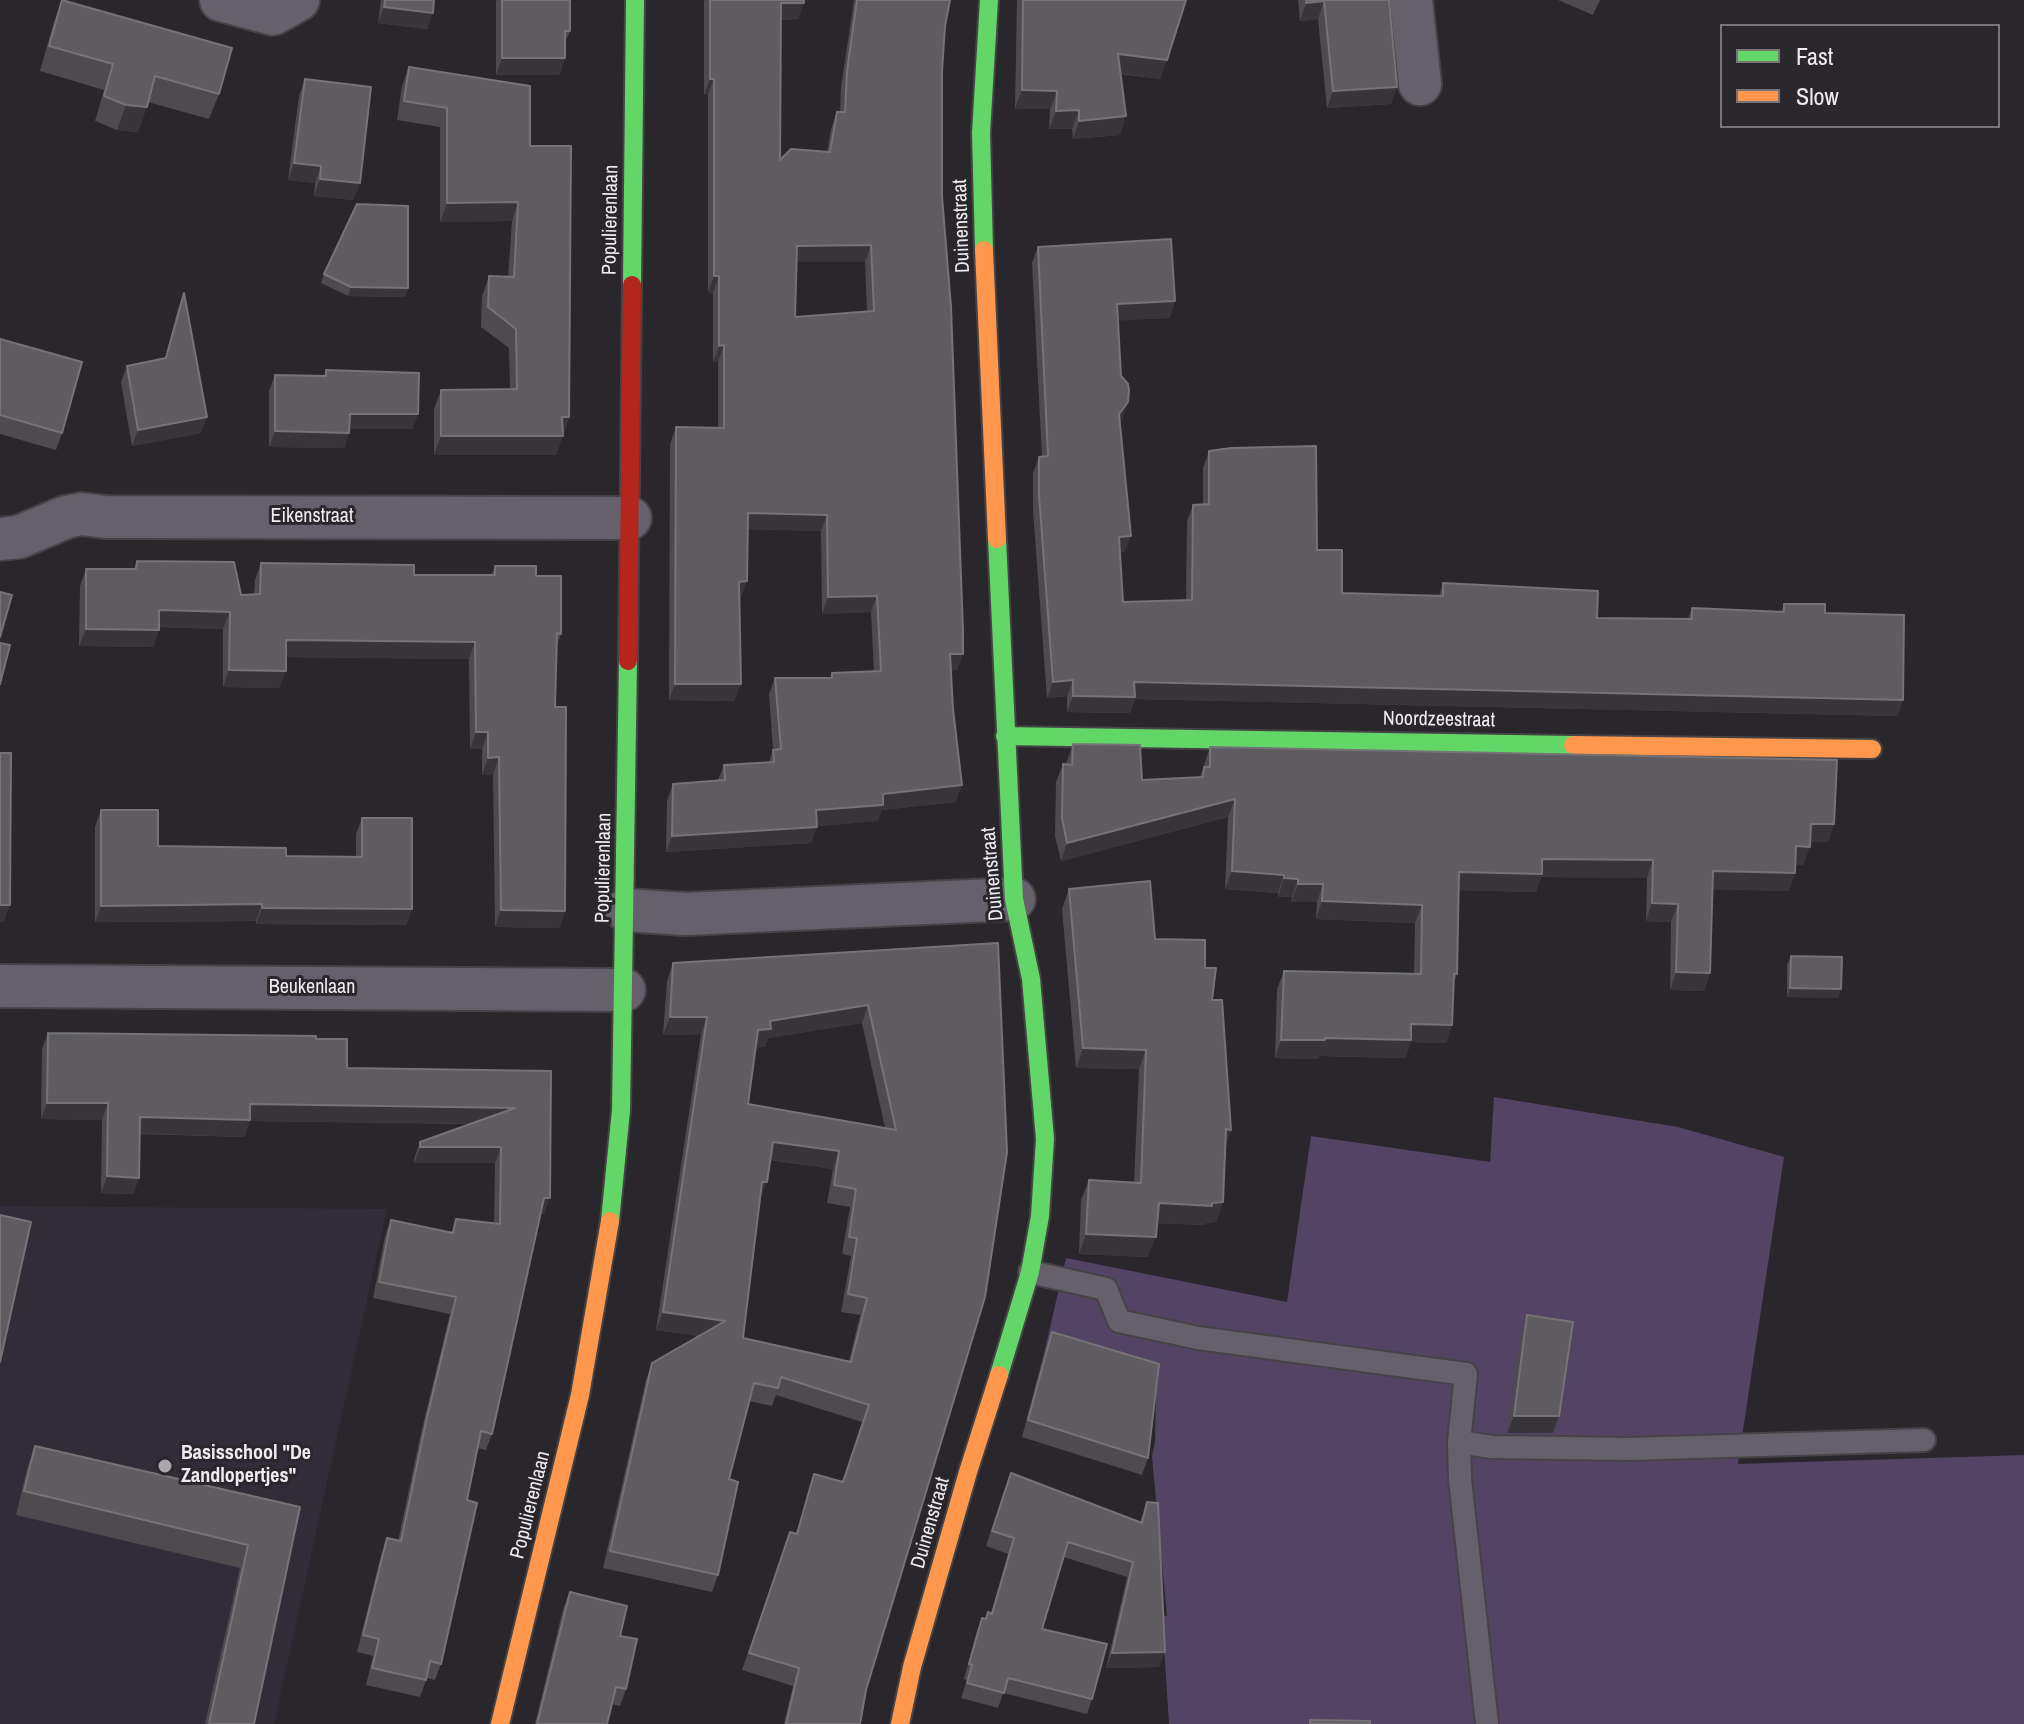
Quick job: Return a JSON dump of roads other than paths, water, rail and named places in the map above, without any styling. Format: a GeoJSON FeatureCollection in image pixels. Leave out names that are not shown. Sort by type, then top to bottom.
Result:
{"type":"FeatureCollection","features":[{"type":"Feature","properties":{"kind":"street"},"geometry":{"type":"LineString","coordinates":[[221,0],[273,14],[298,0]]}},
{"type":"Feature","properties":{"kind":"street","name":"Populierenlaan"},"geometry":{"type":"LineString","coordinates":[[500,1724],[580,1395],[611,1218],[621,1110],[626,910],[635,0]]}},
{"type":"Feature","properties":{"kind":"street","name":"Duinenstraat"},"geometry":{"type":"LineString","coordinates":[[900,1724],[912,1667],[964,1486],[1030,1272],[1040,1216],[1045,1139],[1031,979],[1014,899],[1005,736],[982,180],[981,133],[989,0]]}},
{"type":"Feature","properties":{"kind":"street"},"geometry":{"type":"LineString","coordinates":[[1411,0],[1420,84]]}},
{"type":"Feature","properties":{"kind":"street","name":"Eikenstraat"},"geometry":{"type":"LineString","coordinates":[[0,539],[19,537],[66,517],[81,514],[106,517],[630,518]]}},
{"type":"Feature","properties":{"kind":"street","name":"Noordzeestraat"},"geometry":{"type":"LineString","coordinates":[[1005,736],[1872,749]]}},
{"type":"Feature","properties":{"kind":"street"},"geometry":{"type":"LineString","coordinates":[[626,910],[685,914],[1014,899]]}},
{"type":"Feature","properties":{"kind":"street","name":"Beukenlaan"},"geometry":{"type":"LineString","coordinates":[[0,986],[624,990]]}},
{"type":"Feature","properties":{"kind":"lane"},"geometry":{"type":"LineString","coordinates":[[1030,1272],[1106,1289],[1119,1321],[1198,1338],[1466,1374],[1459,1442],[1460,1479],[1487,1724]]}},
{"type":"Feature","properties":{"kind":"lane"},"geometry":{"type":"LineString","coordinates":[[1459,1442],[1492,1447],[1630,1449],[1924,1440]]}},
{"type":"Feature","properties":{"kind":"place","name":"Basisschool \"De Zandlopertjes\""},"geometry":{"type":"Point","coordinates":[165,1466]}}]}
